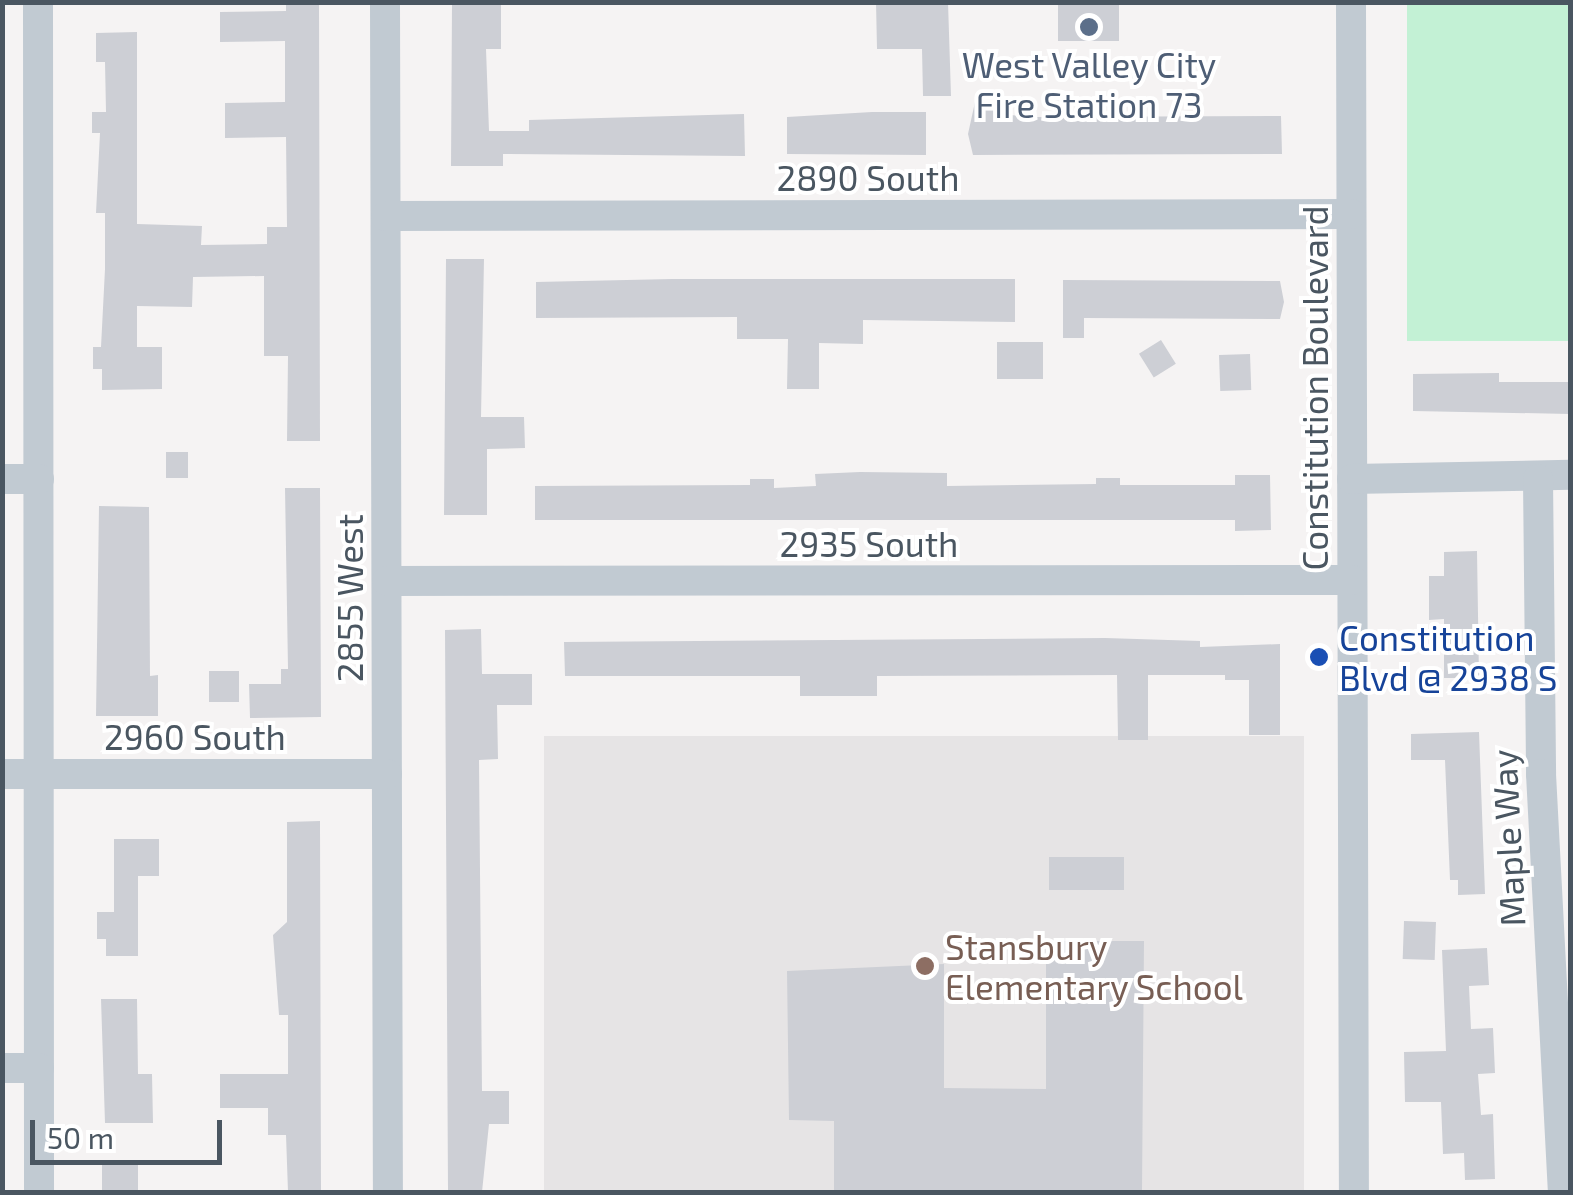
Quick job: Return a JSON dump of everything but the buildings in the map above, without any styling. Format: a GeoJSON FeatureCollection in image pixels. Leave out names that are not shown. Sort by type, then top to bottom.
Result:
{"type":"FeatureCollection","features":[{"type":"Feature","properties":{"kind":"street"},"geometry":{"type":"LineString","coordinates":[[38,2],[40,1192]]}},
{"type":"Feature","properties":{"kind":"street","name":"2855 West"},"geometry":{"type":"LineString","coordinates":[[385,2],[388,1192]]}},
{"type":"Feature","properties":{"kind":"street","name":"Constitution Boulevard"},"geometry":{"type":"LineString","coordinates":[[1351,2],[1354,1192]]}},
{"type":"Feature","properties":{"kind":"street","name":"2890 South"},"geometry":{"type":"LineString","coordinates":[[386,216],[1352,214]]}},
{"type":"Feature","properties":{"kind":"street"},"geometry":{"type":"LineString","coordinates":[[1352,478],[1570,475]]}},
{"type":"Feature","properties":{"kind":"street","name":"Maple Way"},"geometry":{"type":"LineString","coordinates":[[1538,478],[1541,774],[1563,1192]]}},
{"type":"Feature","properties":{"kind":"street"},"geometry":{"type":"LineString","coordinates":[[2,479],[38,479]]}},
{"type":"Feature","properties":{"kind":"street","name":"2935 South"},"geometry":{"type":"LineString","coordinates":[[386,581],[1352,580]]}},
{"type":"Feature","properties":{"kind":"street","name":"2960 South"},"geometry":{"type":"LineString","coordinates":[[2,774],[387,774]]}},
{"type":"Feature","properties":{"kind":"street"},"geometry":{"type":"LineString","coordinates":[[2,1068],[39,1068]]}},
{"type":"Feature","properties":{"kind":"shaded area","name":"Stansbury Elementary School"},"geometry":{"type":"Polygon","coordinates":[[[544,736],[1304,736],[1304,1192],[544,1192],[544,736]]]}},
{"type":"Feature","properties":{"kind":"green space"},"geometry":{"type":"Polygon","coordinates":[[[1407,3],[1570,3],[1570,341],[1407,341],[1407,3]]]}},
{"type":"Feature","properties":{"kind":"place","name":"West Valley City Fire Station 73"},"geometry":{"type":"Point","coordinates":[1089,27]}},
{"type":"Feature","properties":{"kind":"place","name":"Constitution Blvd @ 2938 S"},"geometry":{"type":"Point","coordinates":[1319,657]}},
{"type":"Feature","properties":{"kind":"place","name":"Stansbury Elementary School"},"geometry":{"type":"Point","coordinates":[925,966]}}]}
